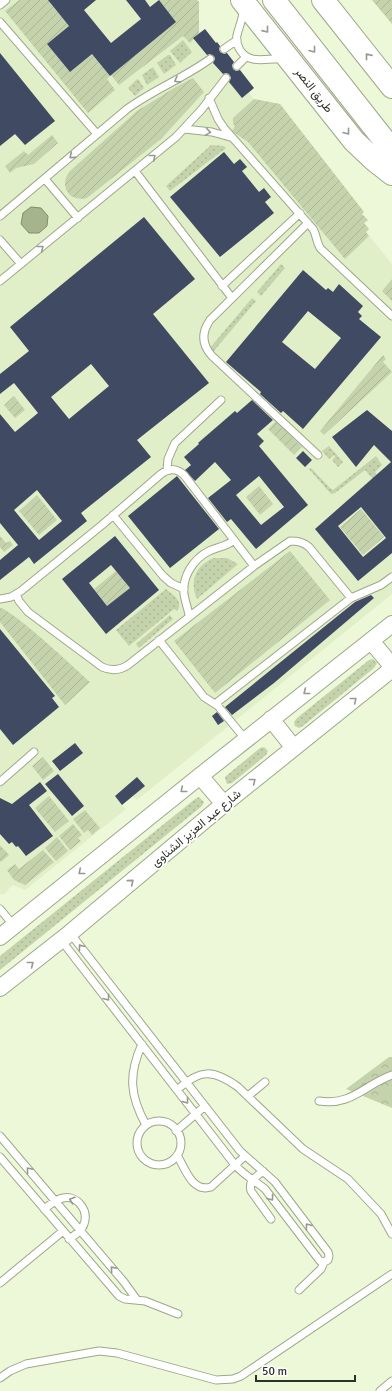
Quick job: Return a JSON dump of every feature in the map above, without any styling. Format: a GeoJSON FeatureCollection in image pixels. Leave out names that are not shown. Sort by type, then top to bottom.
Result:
{"type":"FeatureCollection","features":[{"type":"Feature","properties":{"kind":"highway","name":"طريق النصر"},"geometry":{"type":"LineString","coordinates":[[241,0],[354,141],[392,174]]}},
{"type":"Feature","properties":{"kind":"highway"},"geometry":{"type":"LineString","coordinates":[[274,0],[392,150]]}},
{"type":"Feature","properties":{"kind":"highway"},"geometry":{"type":"LineString","coordinates":[[324,1],[392,87]]}},
{"type":"Feature","properties":{"kind":"street"},"geometry":{"type":"LineString","coordinates":[[0,937],[271,719],[392,624]]}},
{"type":"Feature","properties":{"kind":"street"},"geometry":{"type":"LineString","coordinates":[[371,641],[392,668]]}},
{"type":"Feature","properties":{"kind":"street","name":"شارع عبد العزيز الشناوى"},"geometry":{"type":"LineString","coordinates":[[0,988],[66,936],[224,804],[392,668]]}},
{"type":"Feature","properties":{"kind":"street"},"geometry":{"type":"LineString","coordinates":[[271,719],[294,748]]}},
{"type":"Feature","properties":{"kind":"street"},"geometry":{"type":"LineString","coordinates":[[200,776],[224,804]]}},
{"type":"Feature","properties":{"kind":"lane"},"geometry":{"type":"LineString","coordinates":[[0,5],[6,0]]}},
{"type":"Feature","properties":{"kind":"lane"},"geometry":{"type":"LineString","coordinates":[[241,0],[243,16],[236,40],[238,48],[246,57],[257,60],[272,58],[291,61]]}},
{"type":"Feature","properties":{"kind":"lane"},"geometry":{"type":"LineString","coordinates":[[0,22],[97,134]]}},
{"type":"Feature","properties":{"kind":"lane"},"geometry":{"type":"LineString","coordinates":[[224,49],[236,40]]}},
{"type":"Feature","properties":{"kind":"lane"},"geometry":{"type":"LineString","coordinates":[[237,66],[246,57]]}},
{"type":"Feature","properties":{"kind":"lane"},"geometry":{"type":"LineString","coordinates":[[0,216],[136,102],[189,73],[210,59]]}},
{"type":"Feature","properties":{"kind":"lane"},"geometry":{"type":"LineString","coordinates":[[0,281],[172,141],[184,129],[226,78]]}},
{"type":"Feature","properties":{"kind":"lane"},"geometry":{"type":"LineString","coordinates":[[209,98],[218,119],[231,137],[300,213],[316,235],[321,249],[392,316]]}},
{"type":"Feature","properties":{"kind":"lane"},"geometry":{"type":"LineString","coordinates":[[184,129],[212,132],[231,137]]}},
{"type":"Feature","properties":{"kind":"lane"},"geometry":{"type":"LineString","coordinates":[[135,171],[232,298]]}},
{"type":"Feature","properties":{"kind":"lane"},"geometry":{"type":"LineString","coordinates":[[45,179],[78,218]]}},
{"type":"Feature","properties":{"kind":"lane"},"geometry":{"type":"LineString","coordinates":[[222,286],[300,213]]}},
{"type":"Feature","properties":{"kind":"lane"},"geometry":{"type":"LineString","coordinates":[[308,223],[210,320],[204,328],[203,338],[206,348],[212,356],[318,455]]}},
{"type":"Feature","properties":{"kind":"lane"},"geometry":{"type":"LineString","coordinates":[[0,240],[21,264]]}},
{"type":"Feature","properties":{"kind":"lane"},"geometry":{"type":"LineString","coordinates":[[167,470],[168,459],[175,443],[221,400]]}},
{"type":"Feature","properties":{"kind":"lane"},"geometry":{"type":"LineString","coordinates":[[0,599],[6,599],[16,594],[167,470],[178,471],[184,475],[254,566]]}},
{"type":"Feature","properties":{"kind":"lane"},"geometry":{"type":"LineString","coordinates":[[114,515],[163,576],[171,583],[184,589]]}},
{"type":"Feature","properties":{"kind":"lane"},"geometry":{"type":"LineString","coordinates":[[189,616],[184,596],[188,572],[195,562],[208,552],[222,547],[234,540]]}},
{"type":"Feature","properties":{"kind":"lane"},"geometry":{"type":"LineString","coordinates":[[16,594],[19,601],[28,612],[106,669],[115,670],[124,668],[254,566],[290,541],[304,543],[351,598]]}},
{"type":"Feature","properties":{"kind":"lane"},"geometry":{"type":"LineString","coordinates":[[215,704],[351,598],[381,585],[392,577]]}},
{"type":"Feature","properties":{"kind":"lane"},"geometry":{"type":"LineString","coordinates":[[159,640],[204,697],[221,709],[246,740]]}},
{"type":"Feature","properties":{"kind":"lane"},"geometry":{"type":"LineString","coordinates":[[0,782],[34,752]]}},
{"type":"Feature","properties":{"kind":"lane"},"geometry":{"type":"LineString","coordinates":[[0,909],[14,926]]}},
{"type":"Feature","properties":{"kind":"lane"},"geometry":{"type":"LineString","coordinates":[[66,936],[156,1043],[245,1156],[275,1182],[328,1252],[328,1260],[324,1262],[321,1270],[299,1290]]}},
{"type":"Feature","properties":{"kind":"lane"},"geometry":{"type":"LineString","coordinates":[[66,936],[147,1051],[235,1165],[246,1176],[265,1189],[320,1261],[324,1262]]}},
{"type":"Feature","properties":{"kind":"lane"},"geometry":{"type":"LineString","coordinates":[[147,1051],[156,1043]]}},
{"type":"Feature","properties":{"kind":"lane"},"geometry":{"type":"LineString","coordinates":[[142,1044],[136,1057],[132,1085],[137,1106],[146,1125]]}},
{"type":"Feature","properties":{"kind":"lane"},"geometry":{"type":"LineString","coordinates":[[177,1090],[186,1081],[196,1076],[217,1074],[227,1079],[248,1096],[303,1149],[348,1179],[381,1214],[392,1234]]}},
{"type":"Feature","properties":{"kind":"lane"},"geometry":{"type":"LineString","coordinates":[[319,1101],[327,1102],[344,1100],[392,1075]]}},
{"type":"Feature","properties":{"kind":"lane"},"geometry":{"type":"LineString","coordinates":[[248,1096],[265,1082]]}},
{"type":"Feature","properties":{"kind":"lane"},"geometry":{"type":"LineString","coordinates":[[176,1131],[205,1106]]}},
{"type":"Feature","properties":{"kind":"lane"},"geometry":{"type":"LineString","coordinates":[[159,1121],[166,1123],[172,1126],[176,1131],[180,1140],[180,1146],[177,1155],[167,1163],[161,1165],[149,1162],[144,1159],[137,1148],[138,1135],[146,1125],[152,1122],[159,1121]]}},
{"type":"Feature","properties":{"kind":"lane"},"geometry":{"type":"LineString","coordinates":[[0,1136],[129,1288],[137,1300]]}},
{"type":"Feature","properties":{"kind":"lane"},"geometry":{"type":"LineString","coordinates":[[177,1155],[193,1182],[196,1186],[201,1188],[211,1187],[245,1156]]}},
{"type":"Feature","properties":{"kind":"lane"},"geometry":{"type":"LineString","coordinates":[[0,1157],[119,1296],[124,1299],[149,1302],[178,1314]]}},
{"type":"Feature","properties":{"kind":"lane"},"geometry":{"type":"LineString","coordinates":[[263,1171],[252,1180],[250,1184],[251,1191],[272,1219]]}},
{"type":"Feature","properties":{"kind":"lane"},"geometry":{"type":"LineString","coordinates":[[44,1209],[61,1198],[69,1198],[81,1204],[85,1211],[86,1218],[84,1225],[80,1231],[70,1239]]}},
{"type":"Feature","properties":{"kind":"lane"},"geometry":{"type":"LineString","coordinates":[[0,1283],[63,1231]]}},
{"type":"Feature","properties":{"kind":"lane"},"geometry":{"type":"LineString","coordinates":[[0,1378],[10,1371],[26,1364],[99,1352],[117,1353],[216,1380],[233,1379],[241,1376],[392,1274]]}},
{"type":"Feature","properties":{"kind":"lane"},"geometry":{"type":"LineString","coordinates":[[380,1391],[392,1381]]}},
{"type":"Feature","properties":{"kind":"shaded area"},"geometry":{"type":"Polygon","coordinates":[[[0,0],[197,0],[199,2],[199,33],[205,29],[216,43],[217,42],[254,88],[249,93],[254,99],[280,104],[364,212],[362,214],[368,220],[364,223],[369,229],[366,232],[392,264],[392,594],[137,800],[132,796],[122,805],[126,809],[25,890],[13,885],[3,895],[0,894],[0,0]]]}},
{"type":"Feature","properties":{"kind":"shaded area"},"geometry":{"type":"Polygon","coordinates":[[[31,207],[41,208],[48,216],[47,226],[39,233],[29,233],[21,224],[23,213],[31,207]]]}},
{"type":"Feature","properties":{"kind":"green space"},"geometry":{"type":"Polygon","coordinates":[[[19,0],[54,0],[51,4],[69,26],[47,44],[70,72],[92,54],[110,76],[107,79],[115,90],[88,113],[5,11],[19,0]]]}},
{"type":"Feature","properties":{"kind":"green space"},"geometry":{"type":"Polygon","coordinates":[[[159,0],[197,0],[199,2],[199,33],[190,43],[183,36],[119,85],[111,75],[176,22],[159,0]]]}},
{"type":"Feature","properties":{"kind":"green space"},"geometry":{"type":"Polygon","coordinates":[[[372,0],[392,0],[392,24],[372,0]]]}},
{"type":"Feature","properties":{"kind":"green space"},"geometry":{"type":"Polygon","coordinates":[[[183,40],[192,52],[180,63],[170,51],[183,40]]]}},
{"type":"Feature","properties":{"kind":"green space"},"geometry":{"type":"Polygon","coordinates":[[[170,55],[176,65],[164,74],[157,63],[170,55]]]}},
{"type":"Feature","properties":{"kind":"green space"},"geometry":{"type":"Polygon","coordinates":[[[153,67],[159,77],[147,85],[142,75],[153,67]]]}},
{"type":"Feature","properties":{"kind":"green space"},"geometry":{"type":"Polygon","coordinates":[[[193,78],[204,92],[161,139],[87,198],[75,198],[67,192],[65,182],[70,171],[137,111],[193,78]]]}},
{"type":"Feature","properties":{"kind":"green space"},"geometry":{"type":"Polygon","coordinates":[[[137,79],[144,88],[135,96],[128,88],[137,79]]]}},
{"type":"Feature","properties":{"kind":"green space"},"geometry":{"type":"Polygon","coordinates":[[[254,99],[280,104],[364,212],[362,214],[368,220],[364,223],[369,229],[366,232],[369,236],[345,259],[248,142],[232,131],[235,126],[233,124],[233,118],[254,99]]]}},
{"type":"Feature","properties":{"kind":"green space"},"geometry":{"type":"Polygon","coordinates":[[[52,135],[58,143],[34,164],[16,168],[10,173],[5,166],[24,151],[28,155],[52,135]]]}},
{"type":"Feature","properties":{"kind":"green space"},"geometry":{"type":"Polygon","coordinates":[[[211,145],[224,146],[226,148],[170,191],[166,186],[211,145]]]}},
{"type":"Feature","properties":{"kind":"green space"},"geometry":{"type":"Polygon","coordinates":[[[281,264],[285,268],[261,296],[257,292],[281,264]]]}},
{"type":"Feature","properties":{"kind":"green space"},"geometry":{"type":"Polygon","coordinates":[[[392,279],[392,301],[382,291],[392,279]]]}},
{"type":"Feature","properties":{"kind":"green space"},"geometry":{"type":"Polygon","coordinates":[[[252,298],[256,301],[213,352],[209,349],[252,298]]]}},
{"type":"Feature","properties":{"kind":"green space"},"geometry":{"type":"Polygon","coordinates":[[[383,355],[386,359],[383,362],[392,372],[324,435],[320,431],[383,355]]]}},
{"type":"Feature","properties":{"kind":"green space"},"geometry":{"type":"Polygon","coordinates":[[[14,396],[25,410],[15,418],[4,405],[14,396]]]}},
{"type":"Feature","properties":{"kind":"green space"},"geometry":{"type":"Polygon","coordinates":[[[276,421],[302,447],[294,455],[268,429],[276,421]]]}},
{"type":"Feature","properties":{"kind":"green space"},"geometry":{"type":"Polygon","coordinates":[[[329,446],[343,462],[338,467],[332,460],[335,457],[334,455],[329,459],[322,451],[329,446]]]}},
{"type":"Feature","properties":{"kind":"green space"},"geometry":{"type":"Polygon","coordinates":[[[376,456],[382,465],[375,472],[383,481],[378,485],[365,470],[335,493],[331,494],[309,469],[311,468],[333,490],[376,456]]]}},
{"type":"Feature","properties":{"kind":"green space"},"geometry":{"type":"Polygon","coordinates":[[[259,486],[273,504],[260,515],[246,497],[259,486]]]}},
{"type":"Feature","properties":{"kind":"green space"},"geometry":{"type":"Polygon","coordinates":[[[37,495],[57,520],[39,535],[19,511],[37,495]]]}},
{"type":"Feature","properties":{"kind":"green space"},"geometry":{"type":"Polygon","coordinates":[[[361,509],[384,537],[363,555],[340,527],[361,509]]]}},
{"type":"Feature","properties":{"kind":"green space"},"geometry":{"type":"Polygon","coordinates":[[[0,536],[6,543],[10,541],[13,545],[4,552],[0,547],[0,536]]]}},
{"type":"Feature","properties":{"kind":"green space"},"geometry":{"type":"Polygon","coordinates":[[[290,551],[330,600],[215,693],[174,641],[290,551]]]}},
{"type":"Feature","properties":{"kind":"green space"},"geometry":{"type":"Polygon","coordinates":[[[214,558],[227,558],[238,564],[197,599],[194,586],[196,574],[203,565],[214,558]]]}},
{"type":"Feature","properties":{"kind":"green space"},"geometry":{"type":"Polygon","coordinates":[[[116,571],[130,588],[107,606],[94,589],[116,571]]]}},
{"type":"Feature","properties":{"kind":"green space"},"geometry":{"type":"Polygon","coordinates":[[[166,589],[177,598],[179,607],[177,611],[174,609],[129,646],[116,630],[166,589]]]}},
{"type":"Feature","properties":{"kind":"green space"},"geometry":{"type":"Polygon","coordinates":[[[0,608],[17,618],[90,682],[65,705],[0,622],[0,608]]]}},
{"type":"Feature","properties":{"kind":"green space"},"geometry":{"type":"Polygon","coordinates":[[[170,615],[173,619],[139,648],[136,644],[170,615]]]}},
{"type":"Feature","properties":{"kind":"green space"},"geometry":{"type":"Polygon","coordinates":[[[373,659],[377,663],[374,668],[303,726],[299,728],[295,726],[294,722],[297,718],[369,660],[373,659]]]}},
{"type":"Feature","properties":{"kind":"green space"},"geometry":{"type":"Polygon","coordinates":[[[264,747],[268,751],[266,755],[232,783],[227,784],[225,778],[226,776],[260,748],[264,747]]]}},
{"type":"Feature","properties":{"kind":"green space"},"geometry":{"type":"Polygon","coordinates":[[[43,757],[54,771],[43,780],[32,766],[43,757]]]}},
{"type":"Feature","properties":{"kind":"green space"},"geometry":{"type":"Polygon","coordinates":[[[49,796],[69,821],[55,832],[35,808],[49,796]]]}},
{"type":"Feature","properties":{"kind":"green space"},"geometry":{"type":"Polygon","coordinates":[[[199,797],[204,802],[202,806],[0,970],[0,956],[199,797]]]}},
{"type":"Feature","properties":{"kind":"green space"},"geometry":{"type":"Polygon","coordinates":[[[85,810],[100,828],[92,835],[88,830],[84,833],[73,819],[85,810]]]}},
{"type":"Feature","properties":{"kind":"green space"},"geometry":{"type":"Polygon","coordinates":[[[73,824],[82,835],[78,838],[81,841],[70,850],[59,836],[73,824]]]}},
{"type":"Feature","properties":{"kind":"green space"},"geometry":{"type":"Polygon","coordinates":[[[57,837],[68,851],[56,861],[45,848],[57,837]]]}},
{"type":"Feature","properties":{"kind":"green space"},"geometry":{"type":"Polygon","coordinates":[[[0,845],[9,855],[1,862],[0,861],[0,845]]]}},
{"type":"Feature","properties":{"kind":"green space"},"geometry":{"type":"Polygon","coordinates":[[[43,850],[54,862],[25,885],[14,880],[7,870],[15,864],[19,869],[43,850]]]}},
{"type":"Feature","properties":{"kind":"green space"},"geometry":{"type":"Polygon","coordinates":[[[389,1057],[392,1057],[392,1108],[346,1089],[389,1057]]]}},
{"type":"Feature","properties":{"kind":"building"},"geometry":{"type":"Polygon","coordinates":[[[48,0],[96,0],[84,10],[111,43],[141,19],[126,0],[145,0],[150,7],[159,0],[176,22],[110,76],[92,54],[70,72],[47,44],[69,26],[48,0]]]}},
{"type":"Feature","properties":{"kind":"building"},"geometry":{"type":"Polygon","coordinates":[[[205,29],[220,46],[220,52],[224,54],[227,53],[234,62],[232,65],[233,69],[236,71],[240,70],[254,88],[242,98],[229,82],[231,78],[229,74],[223,74],[213,63],[215,59],[214,56],[210,54],[207,55],[193,38],[205,29]]]}},
{"type":"Feature","properties":{"kind":"building"},"geometry":{"type":"Polygon","coordinates":[[[0,53],[55,121],[25,145],[15,134],[0,146],[0,53]]]}},
{"type":"Feature","properties":{"kind":"building"},"geometry":{"type":"Polygon","coordinates":[[[224,152],[234,164],[240,159],[247,167],[242,171],[259,192],[264,188],[271,197],[265,202],[274,213],[220,257],[170,197],[224,152]]]}},
{"type":"Feature","properties":{"kind":"building"},"geometry":{"type":"Polygon","coordinates":[[[144,217],[195,279],[153,314],[209,383],[137,440],[151,457],[81,513],[87,521],[34,564],[29,557],[0,580],[0,560],[18,545],[0,523],[0,414],[15,432],[38,413],[14,383],[0,394],[0,374],[29,351],[10,327],[144,217]],[[91,364],[51,397],[69,419],[109,386],[91,364]],[[37,490],[14,510],[39,540],[62,521],[37,490]]]}},
{"type":"Feature","properties":{"kind":"building"},"geometry":{"type":"Polygon","coordinates":[[[303,270],[326,290],[328,288],[333,292],[339,284],[363,306],[358,312],[362,316],[359,319],[381,337],[303,429],[283,411],[281,413],[260,394],[261,392],[226,362],[303,270]],[[308,311],[282,342],[315,369],[341,338],[308,311]]]}},
{"type":"Feature","properties":{"kind":"building"},"geometry":{"type":"Polygon","coordinates":[[[252,400],[273,420],[257,434],[264,441],[259,446],[308,505],[256,549],[231,519],[227,522],[208,498],[231,480],[215,462],[195,481],[185,470],[191,465],[184,457],[235,411],[237,413],[252,400]],[[259,476],[236,495],[261,525],[284,507],[259,476]]]}},
{"type":"Feature","properties":{"kind":"building"},"geometry":{"type":"Polygon","coordinates":[[[367,410],[392,431],[392,553],[358,581],[315,529],[391,462],[374,445],[356,467],[332,437],[367,410]],[[361,507],[338,526],[363,557],[386,538],[361,507]]]}},
{"type":"Feature","properties":{"kind":"building"},"geometry":{"type":"Polygon","coordinates":[[[303,451],[312,460],[305,467],[296,458],[303,451]]]}},
{"type":"Feature","properties":{"kind":"building"},"geometry":{"type":"Polygon","coordinates":[[[177,476],[219,529],[170,568],[128,516],[177,476]]]}},
{"type":"Feature","properties":{"kind":"building"},"geometry":{"type":"Polygon","coordinates":[[[115,536],[159,590],[106,634],[62,579],[115,536]],[[111,565],[89,583],[107,606],[130,588],[111,565]]]}},
{"type":"Feature","properties":{"kind":"building"},"geometry":{"type":"Polygon","coordinates":[[[371,595],[374,598],[274,683],[232,715],[225,707],[355,602],[371,595]]]}},
{"type":"Feature","properties":{"kind":"building"},"geometry":{"type":"Polygon","coordinates":[[[0,629],[55,696],[52,698],[59,707],[13,745],[0,729],[0,629]]]}},
{"type":"Feature","properties":{"kind":"building"},"geometry":{"type":"Polygon","coordinates":[[[217,712],[224,721],[218,725],[212,716],[217,712]]]}},
{"type":"Feature","properties":{"kind":"building"},"geometry":{"type":"Polygon","coordinates":[[[75,743],[83,753],[60,771],[52,761],[75,743]]]}},
{"type":"Feature","properties":{"kind":"building"},"geometry":{"type":"Polygon","coordinates":[[[58,774],[84,806],[72,816],[45,784],[58,774]]]}},
{"type":"Feature","properties":{"kind":"building"},"geometry":{"type":"Polygon","coordinates":[[[137,777],[145,786],[122,805],[115,796],[137,777]]]}},
{"type":"Feature","properties":{"kind":"building"},"geometry":{"type":"Polygon","coordinates":[[[40,782],[47,791],[29,805],[53,836],[26,856],[18,846],[16,847],[12,842],[9,844],[0,834],[0,798],[12,804],[40,782]]]}}]}
